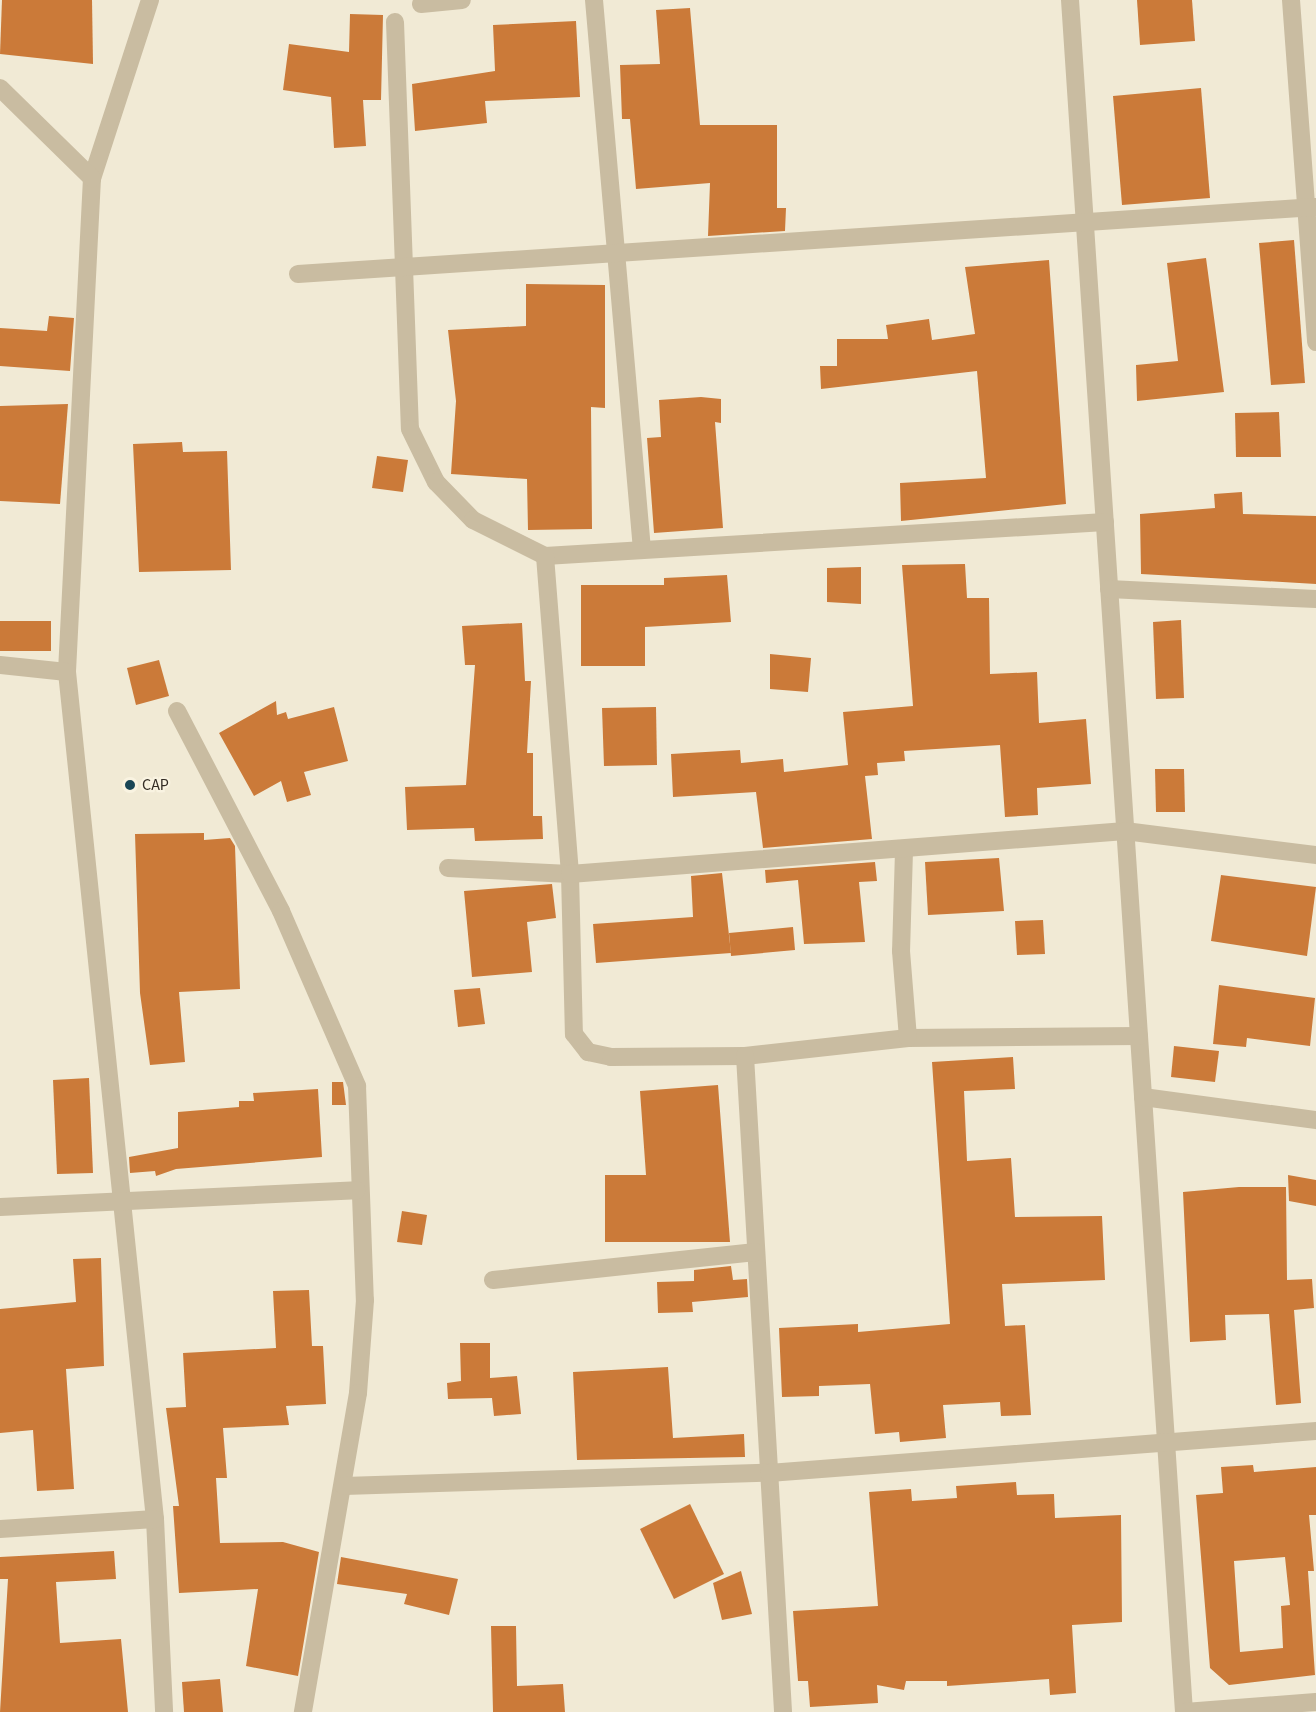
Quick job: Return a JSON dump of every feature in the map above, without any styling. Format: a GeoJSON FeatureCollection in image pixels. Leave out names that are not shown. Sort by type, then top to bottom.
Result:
{"type":"FeatureCollection","features":[{"type":"Feature","properties":{"kind":"street"},"geometry":{"type":"LineString","coordinates":[[150,0],[92,178],[67,672],[118,1199],[155,1519],[164,1712]]}},
{"type":"Feature","properties":{"kind":"street"},"geometry":{"type":"LineString","coordinates":[[421,4],[462,0]]}},
{"type":"Feature","properties":{"kind":"street"},"geometry":{"type":"LineString","coordinates":[[594,0],[642,550]]}},
{"type":"Feature","properties":{"kind":"street"},"geometry":{"type":"LineString","coordinates":[[1070,0],[1184,1712],[1316,1702]]}},
{"type":"Feature","properties":{"kind":"street"},"geometry":{"type":"LineString","coordinates":[[1291,0],[1311,208],[1316,342]]}},
{"type":"Feature","properties":{"kind":"street"},"geometry":{"type":"LineString","coordinates":[[395,22],[402,268],[410,429],[436,482],[473,520],[545,556],[1105,522]]}},
{"type":"Feature","properties":{"kind":"street"},"geometry":{"type":"LineString","coordinates":[[0,88],[92,178]]}},
{"type":"Feature","properties":{"kind":"street"},"geometry":{"type":"LineString","coordinates":[[298,274],[1311,208]]}},
{"type":"Feature","properties":{"kind":"street"},"geometry":{"type":"LineString","coordinates":[[545,556],[570,874],[574,1035],[588,1052],[611,1057],[745,1056],[908,1038],[1139,1036]]}},
{"type":"Feature","properties":{"kind":"street"},"geometry":{"type":"LineString","coordinates":[[1109,589],[1316,598]]}},
{"type":"Feature","properties":{"kind":"street"},"geometry":{"type":"LineString","coordinates":[[0,665],[67,672]]}},
{"type":"Feature","properties":{"kind":"street"},"geometry":{"type":"LineString","coordinates":[[177,711],[281,911],[352,1064],[360,1112],[357,1190],[365,1300],[344,1486],[303,1712]]}},
{"type":"Feature","properties":{"kind":"street"},"geometry":{"type":"LineString","coordinates":[[448,868],[570,874],[904,851],[1125,831],[1316,855]]}},
{"type":"Feature","properties":{"kind":"street"},"geometry":{"type":"LineString","coordinates":[[904,851],[901,951],[908,1038]]}},
{"type":"Feature","properties":{"kind":"street"},"geometry":{"type":"LineString","coordinates":[[745,1056],[783,1712]]}},
{"type":"Feature","properties":{"kind":"street"},"geometry":{"type":"LineString","coordinates":[[1143,1097],[1316,1120]]}},
{"type":"Feature","properties":{"kind":"street"},"geometry":{"type":"LineString","coordinates":[[0,1207],[118,1199],[357,1190]]}},
{"type":"Feature","properties":{"kind":"street"},"geometry":{"type":"LineString","coordinates":[[493,1280],[756,1252]]}},
{"type":"Feature","properties":{"kind":"street"},"geometry":{"type":"LineString","coordinates":[[344,1486],[769,1473],[1316,1431]]}},
{"type":"Feature","properties":{"kind":"street"},"geometry":{"type":"LineString","coordinates":[[0,1528],[155,1519]]}},
{"type":"Feature","properties":{"kind":"building"},"geometry":{"type":"Polygon","coordinates":[[[2,0],[92,0],[93,64],[0,54],[2,0]]]}},
{"type":"Feature","properties":{"kind":"building"},"geometry":{"type":"Polygon","coordinates":[[[1137,0],[1192,0],[1195,41],[1140,45],[1137,0]]]}},
{"type":"Feature","properties":{"kind":"building"},"geometry":{"type":"Polygon","coordinates":[[[690,8],[700,125],[777,125],[777,208],[786,208],[785,231],[708,236],[710,183],[636,189],[630,119],[622,119],[620,65],[660,64],[656,10],[690,8]]]}},
{"type":"Feature","properties":{"kind":"building"},"geometry":{"type":"Polygon","coordinates":[[[350,14],[383,15],[381,100],[363,100],[366,146],[334,148],[331,97],[283,90],[289,44],[349,52],[350,14]]]}},
{"type":"Feature","properties":{"kind":"building"},"geometry":{"type":"Polygon","coordinates":[[[576,21],[580,97],[485,101],[487,123],[415,131],[412,84],[495,71],[493,25],[576,21]]]}},
{"type":"Feature","properties":{"kind":"building"},"geometry":{"type":"Polygon","coordinates":[[[1201,88],[1210,198],[1122,205],[1113,96],[1201,88]]]}},
{"type":"Feature","properties":{"kind":"building"},"geometry":{"type":"Polygon","coordinates":[[[1294,240],[1305,383],[1271,385],[1259,243],[1294,240]]]}},
{"type":"Feature","properties":{"kind":"building"},"geometry":{"type":"Polygon","coordinates":[[[1206,258],[1224,392],[1137,401],[1136,365],[1178,361],[1167,263],[1206,258]]]}},
{"type":"Feature","properties":{"kind":"building"},"geometry":{"type":"Polygon","coordinates":[[[1049,260],[1066,504],[901,521],[900,483],[986,478],[977,371],[821,389],[820,366],[837,366],[837,339],[888,339],[886,325],[929,319],[932,340],[975,334],[965,267],[1049,260]]]}},
{"type":"Feature","properties":{"kind":"building"},"geometry":{"type":"Polygon","coordinates":[[[526,284],[605,285],[605,408],[591,407],[592,529],[528,530],[527,479],[451,474],[456,401],[448,330],[526,326],[526,284]]]}},
{"type":"Feature","properties":{"kind":"building"},"geometry":{"type":"Polygon","coordinates":[[[49,316],[74,318],[70,371],[0,366],[0,328],[47,331],[49,316]]]}},
{"type":"Feature","properties":{"kind":"building"},"geometry":{"type":"Polygon","coordinates":[[[701,397],[721,399],[721,423],[715,422],[723,528],[654,533],[647,438],[661,437],[659,400],[701,397]]]}},
{"type":"Feature","properties":{"kind":"building"},"geometry":{"type":"Polygon","coordinates":[[[68,404],[60,504],[0,501],[0,406],[68,404]]]}},
{"type":"Feature","properties":{"kind":"building"},"geometry":{"type":"Polygon","coordinates":[[[1279,412],[1281,457],[1236,457],[1235,413],[1279,412]]]}},
{"type":"Feature","properties":{"kind":"building"},"geometry":{"type":"Polygon","coordinates":[[[182,442],[183,452],[227,451],[231,570],[139,572],[133,444],[182,442]]]}},
{"type":"Feature","properties":{"kind":"building"},"geometry":{"type":"Polygon","coordinates":[[[377,456],[408,460],[403,492],[372,488],[377,456]]]}},
{"type":"Feature","properties":{"kind":"building"},"geometry":{"type":"Polygon","coordinates":[[[1242,492],[1243,514],[1316,516],[1316,584],[1141,574],[1140,514],[1215,508],[1214,494],[1242,492]]]}},
{"type":"Feature","properties":{"kind":"building"},"geometry":{"type":"Polygon","coordinates":[[[965,564],[967,598],[989,598],[990,674],[1037,672],[1039,723],[1086,719],[1091,784],[1037,788],[1038,815],[1005,817],[1000,745],[904,751],[905,761],[877,763],[878,775],[865,776],[872,839],[763,848],[756,792],[673,797],[671,754],[740,750],[741,763],[783,759],[784,772],[848,765],[843,712],[913,706],[902,565],[965,564]]]}},
{"type":"Feature","properties":{"kind":"building"},"geometry":{"type":"Polygon","coordinates":[[[861,567],[861,604],[827,602],[827,568],[861,567]]]}},
{"type":"Feature","properties":{"kind":"building"},"geometry":{"type":"Polygon","coordinates":[[[727,575],[731,622],[645,627],[645,666],[581,666],[581,585],[664,585],[664,578],[727,575]]]}},
{"type":"Feature","properties":{"kind":"building"},"geometry":{"type":"Polygon","coordinates":[[[1181,620],[1184,698],[1156,699],[1153,622],[1181,620]]]}},
{"type":"Feature","properties":{"kind":"building"},"geometry":{"type":"Polygon","coordinates":[[[0,621],[51,621],[51,651],[0,651],[0,621]]]}},
{"type":"Feature","properties":{"kind":"building"},"geometry":{"type":"Polygon","coordinates":[[[522,623],[525,681],[531,681],[527,753],[533,753],[533,816],[542,816],[543,839],[475,841],[474,828],[407,830],[405,787],[466,785],[475,665],[465,665],[462,626],[522,623]]]}},
{"type":"Feature","properties":{"kind":"building"},"geometry":{"type":"Polygon","coordinates":[[[770,654],[811,658],[808,692],[770,689],[770,654]]]}},
{"type":"Feature","properties":{"kind":"building"},"geometry":{"type":"Polygon","coordinates":[[[159,660],[169,696],[136,705],[127,668],[159,660]]]}},
{"type":"Feature","properties":{"kind":"building"},"geometry":{"type":"Polygon","coordinates":[[[276,701],[277,715],[286,712],[288,719],[334,707],[348,761],[304,772],[311,795],[287,802],[281,781],[254,796],[219,733],[276,701]]]}},
{"type":"Feature","properties":{"kind":"building"},"geometry":{"type":"Polygon","coordinates":[[[656,707],[657,765],[604,766],[602,708],[656,707]]]}},
{"type":"Feature","properties":{"kind":"building"},"geometry":{"type":"Polygon","coordinates":[[[1155,769],[1184,769],[1185,812],[1156,812],[1155,769]]]}},
{"type":"Feature","properties":{"kind":"building"},"geometry":{"type":"Polygon","coordinates":[[[204,833],[204,840],[230,838],[235,846],[240,989],[179,992],[185,1062],[150,1065],[140,993],[135,834],[204,833]]]}},
{"type":"Feature","properties":{"kind":"building"},"geometry":{"type":"Polygon","coordinates":[[[999,858],[1004,911],[928,915],[925,862],[999,858]]]}},
{"type":"Feature","properties":{"kind":"building"},"geometry":{"type":"Polygon","coordinates":[[[875,862],[877,881],[859,882],[865,942],[804,944],[798,880],[766,883],[765,870],[875,862]]]}},
{"type":"Feature","properties":{"kind":"building"},"geometry":{"type":"Polygon","coordinates":[[[722,873],[731,953],[596,963],[593,924],[693,917],[691,876],[722,873]]]}},
{"type":"Feature","properties":{"kind":"building"},"geometry":{"type":"Polygon","coordinates":[[[1221,875],[1316,887],[1307,956],[1211,941],[1221,875]]]}},
{"type":"Feature","properties":{"kind":"building"},"geometry":{"type":"Polygon","coordinates":[[[552,884],[556,918],[527,922],[532,972],[472,977],[464,891],[552,884]]]}},
{"type":"Feature","properties":{"kind":"building"},"geometry":{"type":"Polygon","coordinates":[[[1043,920],[1045,954],[1017,955],[1015,921],[1043,920]]]}},
{"type":"Feature","properties":{"kind":"building"},"geometry":{"type":"Polygon","coordinates":[[[793,927],[795,950],[731,956],[729,933],[793,927]]]}},
{"type":"Feature","properties":{"kind":"building"},"geometry":{"type":"Polygon","coordinates":[[[1219,985],[1315,998],[1310,1046],[1247,1038],[1246,1047],[1213,1044],[1219,985]]]}},
{"type":"Feature","properties":{"kind":"building"},"geometry":{"type":"Polygon","coordinates":[[[480,988],[485,1024],[458,1027],[454,990],[480,988]]]}},
{"type":"Feature","properties":{"kind":"building"},"geometry":{"type":"Polygon","coordinates":[[[1174,1046],[1219,1051],[1215,1082],[1171,1077],[1174,1046]]]}},
{"type":"Feature","properties":{"kind":"building"},"geometry":{"type":"Polygon","coordinates":[[[1013,1057],[1015,1089],[964,1091],[967,1161],[1011,1158],[1015,1217],[1102,1216],[1105,1280],[1002,1284],[1005,1326],[1025,1325],[1031,1415],[1001,1416],[1000,1402],[943,1405],[946,1438],[900,1442],[899,1432],[875,1434],[870,1384],[819,1386],[819,1396],[782,1397],[779,1328],[858,1324],[858,1332],[950,1324],[932,1062],[1013,1057]]]}},
{"type":"Feature","properties":{"kind":"building"},"geometry":{"type":"Polygon","coordinates":[[[89,1078],[93,1173],[57,1174],[53,1080],[89,1078]]]}},
{"type":"Feature","properties":{"kind":"building"},"geometry":{"type":"Polygon","coordinates":[[[332,1082],[343,1082],[346,1105],[332,1105],[332,1082]]]}},
{"type":"Feature","properties":{"kind":"building"},"geometry":{"type":"Polygon","coordinates":[[[718,1085],[730,1242],[605,1242],[605,1175],[646,1175],[640,1091],[718,1085]]]}},
{"type":"Feature","properties":{"kind":"building"},"geometry":{"type":"Polygon","coordinates":[[[318,1089],[322,1157],[176,1169],[156,1176],[155,1171],[130,1173],[129,1157],[178,1148],[178,1112],[239,1107],[239,1101],[254,1101],[253,1093],[318,1089]]]}},
{"type":"Feature","properties":{"kind":"building"},"geometry":{"type":"Polygon","coordinates":[[[1288,1175],[1316,1180],[1316,1206],[1289,1201],[1288,1175]]]}},
{"type":"Feature","properties":{"kind":"building"},"geometry":{"type":"Polygon","coordinates":[[[1239,1187],[1286,1187],[1287,1280],[1312,1279],[1314,1308],[1294,1310],[1301,1403],[1276,1405],[1269,1314],[1225,1315],[1226,1340],[1190,1342],[1183,1192],[1239,1187]]]}},
{"type":"Feature","properties":{"kind":"building"},"geometry":{"type":"Polygon","coordinates":[[[402,1211],[427,1215],[422,1245],[397,1242],[402,1211]]]}},
{"type":"Feature","properties":{"kind":"building"},"geometry":{"type":"Polygon","coordinates":[[[101,1258],[104,1366],[66,1369],[74,1489],[37,1491],[33,1430],[0,1433],[0,1309],[76,1302],[73,1259],[101,1258]]]}},
{"type":"Feature","properties":{"kind":"building"},"geometry":{"type":"Polygon","coordinates":[[[731,1266],[733,1280],[747,1279],[748,1297],[692,1302],[693,1312],[658,1313],[657,1282],[694,1281],[694,1270],[731,1266]]]}},
{"type":"Feature","properties":{"kind":"building"},"geometry":{"type":"Polygon","coordinates":[[[309,1290],[312,1346],[323,1346],[326,1404],[286,1406],[289,1425],[223,1428],[227,1478],[216,1478],[220,1543],[283,1542],[319,1552],[298,1676],[246,1666],[258,1589],[179,1593],[173,1506],[179,1506],[166,1408],[186,1407],[183,1353],[276,1348],[273,1291],[309,1290]]]}},
{"type":"Feature","properties":{"kind":"building"},"geometry":{"type":"Polygon","coordinates":[[[460,1343],[490,1343],[490,1378],[517,1376],[521,1414],[494,1416],[492,1398],[448,1399],[447,1383],[461,1381],[460,1343]]]}},
{"type":"Feature","properties":{"kind":"building"},"geometry":{"type":"Polygon","coordinates":[[[668,1367],[673,1438],[744,1434],[745,1457],[577,1460],[573,1372],[668,1367]]]}},
{"type":"Feature","properties":{"kind":"building"},"geometry":{"type":"Polygon","coordinates":[[[1253,1465],[1254,1472],[1316,1467],[1316,1515],[1309,1515],[1314,1571],[1308,1571],[1315,1675],[1229,1685],[1210,1668],[1196,1495],[1223,1493],[1221,1467],[1253,1465]],[[1285,1557],[1234,1561],[1240,1652],[1283,1648],[1281,1606],[1290,1605],[1285,1557]]]}},
{"type":"Feature","properties":{"kind":"building"},"geometry":{"type":"Polygon","coordinates":[[[1016,1482],[1017,1495],[1054,1494],[1055,1518],[1121,1515],[1122,1622],[1072,1625],[1076,1693],[1050,1695],[1049,1679],[947,1686],[947,1681],[906,1681],[904,1690],[877,1685],[878,1703],[810,1707],[808,1681],[798,1681],[793,1611],[878,1606],[869,1492],[911,1489],[912,1501],[957,1498],[956,1486],[1016,1482]]]}},
{"type":"Feature","properties":{"kind":"building"},"geometry":{"type":"Polygon","coordinates":[[[690,1504],[724,1574],[674,1599],[640,1529],[690,1504]]]}},
{"type":"Feature","properties":{"kind":"building"},"geometry":{"type":"Polygon","coordinates":[[[114,1551],[116,1579],[56,1582],[60,1643],[121,1639],[128,1712],[0,1712],[8,1579],[0,1579],[0,1557],[114,1551]]]}},
{"type":"Feature","properties":{"kind":"building"},"geometry":{"type":"Polygon","coordinates":[[[341,1557],[458,1579],[449,1615],[404,1604],[407,1594],[337,1584],[341,1557]]]}},
{"type":"Feature","properties":{"kind":"building"},"geometry":{"type":"Polygon","coordinates":[[[741,1571],[752,1614],[722,1620],[713,1583],[741,1571]]]}},
{"type":"Feature","properties":{"kind":"building"},"geometry":{"type":"Polygon","coordinates":[[[491,1626],[516,1626],[517,1686],[563,1684],[565,1712],[493,1712],[491,1626]]]}},
{"type":"Feature","properties":{"kind":"building"},"geometry":{"type":"Polygon","coordinates":[[[220,1679],[223,1712],[184,1712],[182,1682],[220,1679]]]}},
{"type":"Feature","properties":{"kind":"place","name":"CAP"},"geometry":{"type":"Point","coordinates":[130,785]}}]}
